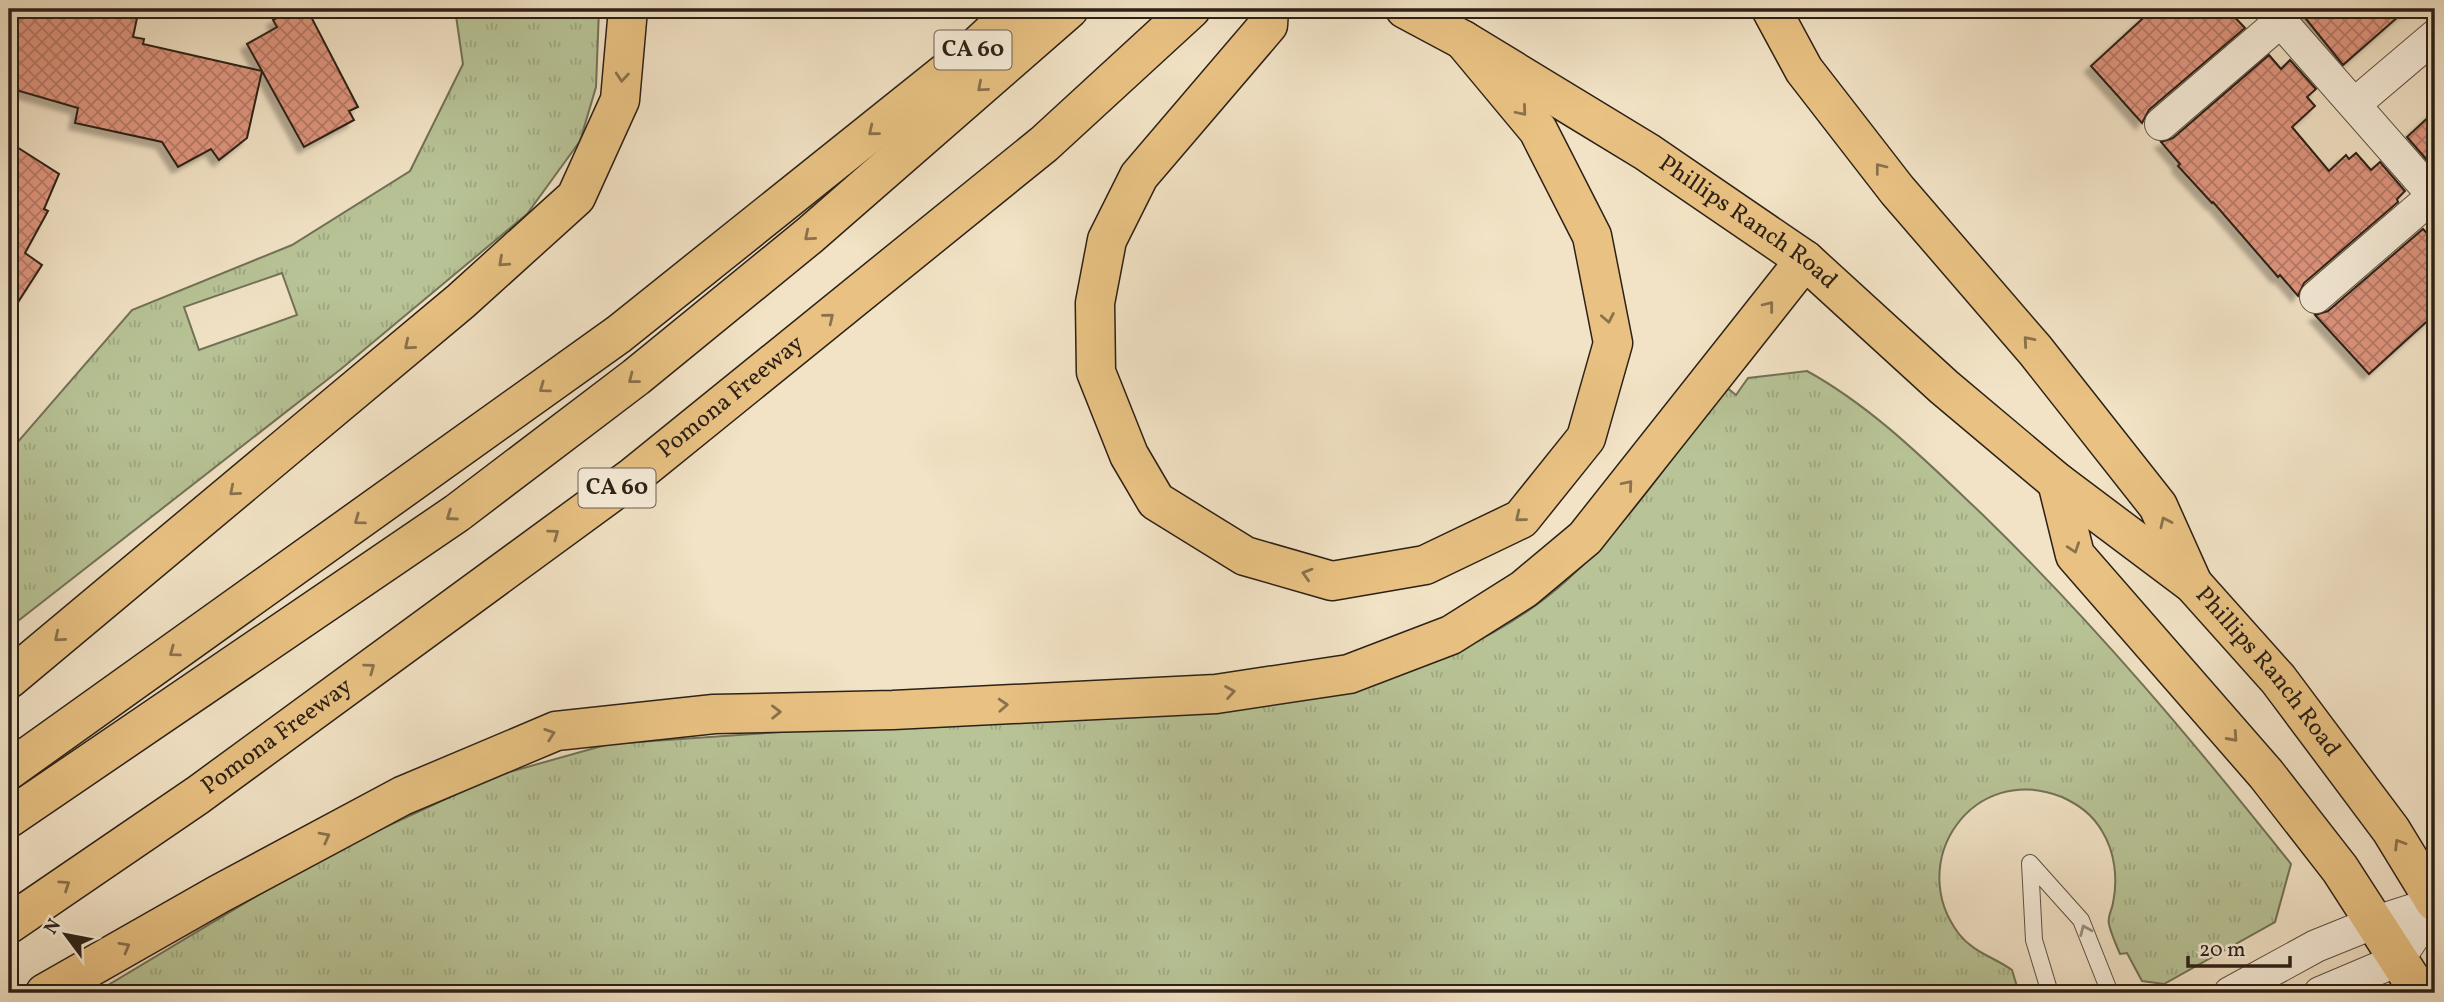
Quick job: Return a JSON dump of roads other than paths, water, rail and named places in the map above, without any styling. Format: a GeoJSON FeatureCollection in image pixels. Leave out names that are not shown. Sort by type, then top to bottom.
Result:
{"type":"FeatureCollection","features":[{"type":"Feature","properties":{"kind":"main road"},"geometry":{"type":"LineString","coordinates":[[9,679],[461,301],[576,197],[620,100],[628,9]]}},
{"type":"Feature","properties":{"kind":"main road"},"geometry":{"type":"LineString","coordinates":[[926,88],[984,9]]}},
{"type":"Feature","properties":{"kind":"main road","name":"CA 60"},"geometry":{"type":"LineString","coordinates":[[9,770],[619,334],[926,88],[1017,9]]}},
{"type":"Feature","properties":{"kind":"main road"},"geometry":{"type":"LineString","coordinates":[[9,818],[457,513],[615,393],[810,235],[1069,9]]}},
{"type":"Feature","properties":{"kind":"main road","name":"Pomona Freeway"},"geometry":{"type":"LineString","coordinates":[[9,924],[198,794],[634,475],[1044,144],[1191,9]]}},
{"type":"Feature","properties":{"kind":"main road"},"geometry":{"type":"LineString","coordinates":[[1269,9],[1268,25],[1139,176],[1107,240],[1095,303],[1096,372],[1129,455],[1156,500],[1245,556],[1332,581],[1425,565],[1521,519],[1586,438],[1613,343],[1592,236],[1538,130],[1463,40]]}},
{"type":"Feature","properties":{"kind":"main road"},"geometry":{"type":"LineString","coordinates":[[1771,9],[1804,70],[1889,179],[2035,350],[2158,506],[2193,584]]}},
{"type":"Feature","properties":{"kind":"main road","name":"Phillips Ranch Road"},"geometry":{"type":"LineString","coordinates":[[1408,10],[1463,40],[1647,152],[1805,260],[1944,387],[2057,482],[2193,584],[2278,679],[2390,830],[2435,903]]}},
{"type":"Feature","properties":{"kind":"main road"},"geometry":{"type":"LineString","coordinates":[[45,993],[219,894],[402,796],[556,731],[714,713],[893,710],[1216,694],[1349,674],[1451,635],[1524,589],[1585,538],[1805,260]]}},
{"type":"Feature","properties":{"kind":"main road"},"geometry":{"type":"LineString","coordinates":[[2057,482],[2075,555],[2266,774],[2340,869],[2420,993]]}},
{"type":"Feature","properties":{"kind":"street"},"geometry":{"type":"LineString","coordinates":[[2161,124],[2276,15],[2356,103],[2434,196],[2316,298]]}},
{"type":"Feature","properties":{"kind":"street"},"geometry":{"type":"LineString","coordinates":[[2356,103],[2435,36]]}},
{"type":"Feature","properties":{"kind":"street"},"geometry":{"type":"LineString","coordinates":[[2230,993],[2316,946],[2373,923],[2435,903]]}},
{"type":"Feature","properties":{"kind":"street"},"geometry":{"type":"LineString","coordinates":[[2320,993],[2398,960],[2435,903]]}},
{"type":"Feature","properties":{"kind":"lane"},"geometry":{"type":"LineString","coordinates":[[2050,993],[2034,940],[2030,863],[2081,920],[2110,993]]}}]}
